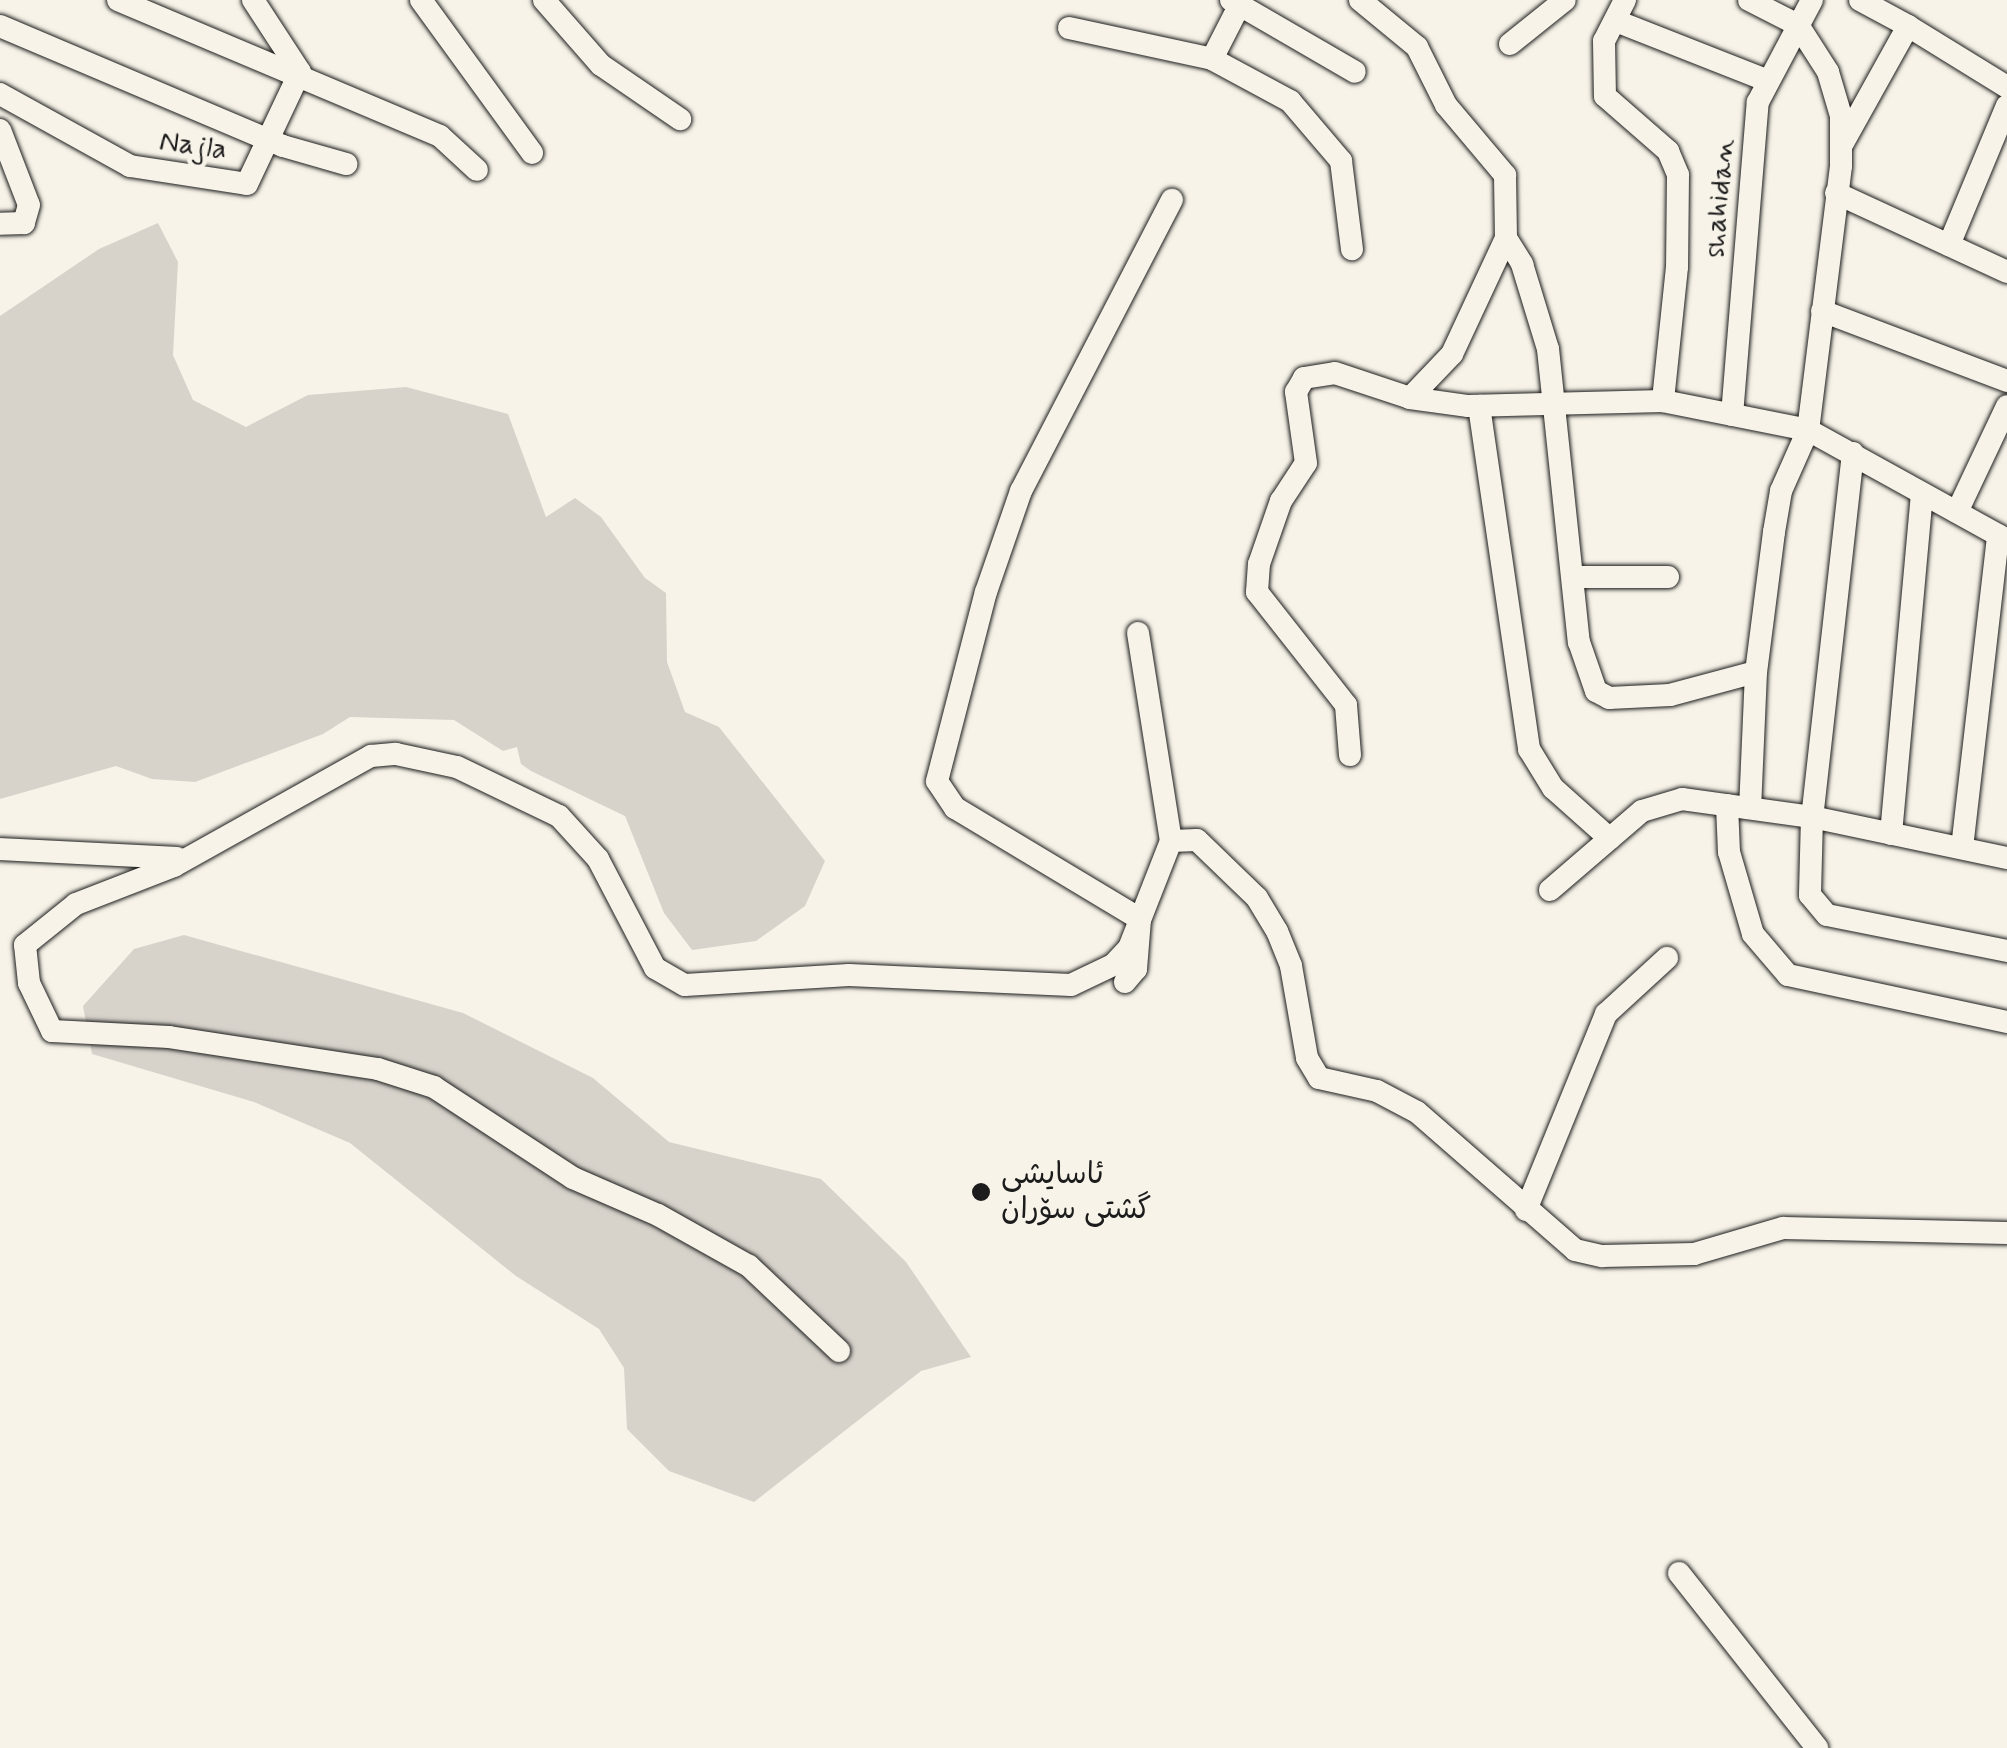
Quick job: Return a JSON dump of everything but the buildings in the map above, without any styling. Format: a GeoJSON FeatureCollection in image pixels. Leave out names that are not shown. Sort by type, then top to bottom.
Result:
{"type":"FeatureCollection","features":[{"type":"Feature","properties":{"kind":"street"},"geometry":{"type":"LineString","coordinates":[[118,0],[300,72],[440,136],[476,170]]}},
{"type":"Feature","properties":{"kind":"street"},"geometry":{"type":"LineString","coordinates":[[253,0],[300,72]]}},
{"type":"Feature","properties":{"kind":"street"},"geometry":{"type":"LineString","coordinates":[[544,0],[601,65],[680,118]]}},
{"type":"Feature","properties":{"kind":"street"},"geometry":{"type":"LineString","coordinates":[[1360,0],[1417,46],[1446,105],[1506,176],[1506,238],[1540,320],[1554,403],[1588,676],[1609,698],[1670,695],[1756,672]]}},
{"type":"Feature","properties":{"kind":"street"},"geometry":{"type":"LineString","coordinates":[[1510,44],[1566,0]]}},
{"type":"Feature","properties":{"kind":"street"},"geometry":{"type":"LineString","coordinates":[[1749,0],[1798,25],[1828,72],[1841,116],[1841,146],[1808,430],[1780,492],[1739,806],[1729,852],[1753,934],[1788,975],[2007,1022]]}},
{"type":"Feature","properties":{"kind":"street","name":"shahidan"},"geometry":{"type":"LineString","coordinates":[[1732,415],[1758,102],[1766,80],[1812,0]]}},
{"type":"Feature","properties":{"kind":"street"},"geometry":{"type":"LineString","coordinates":[[1860,0],[2007,88]]}},
{"type":"Feature","properties":{"kind":"street"},"geometry":{"type":"LineString","coordinates":[[1212,60],[1238,1],[1355,72]]}},
{"type":"Feature","properties":{"kind":"street"},"geometry":{"type":"LineString","coordinates":[[422,3],[532,152]]}},
{"type":"Feature","properties":{"kind":"street"},"geometry":{"type":"LineString","coordinates":[[1663,401],[1677,267],[1678,175],[1668,151],[1605,96],[1600,66],[1621,10],[1766,80]]}},
{"type":"Feature","properties":{"kind":"street"},"geometry":{"type":"LineString","coordinates":[[0,26],[346,164]]}},
{"type":"Feature","properties":{"kind":"street"},"geometry":{"type":"LineString","coordinates":[[1841,146],[1908,26]]}},
{"type":"Feature","properties":{"kind":"street"},"geometry":{"type":"LineString","coordinates":[[1069,28],[1212,60],[1290,100],[1341,161],[1352,249]]}},
{"type":"Feature","properties":{"kind":"street","name":"Najla"},"geometry":{"type":"LineString","coordinates":[[0,94],[158,174],[247,184],[300,72]]}},
{"type":"Feature","properties":{"kind":"street"},"geometry":{"type":"LineString","coordinates":[[1949,245],[2007,106]]}},
{"type":"Feature","properties":{"kind":"street"},"geometry":{"type":"LineString","coordinates":[[0,130],[28,205],[24,223],[0,224]]}},
{"type":"Feature","properties":{"kind":"street"},"geometry":{"type":"LineString","coordinates":[[1836,193],[2007,272]]}},
{"type":"Feature","properties":{"kind":"street"},"geometry":{"type":"LineString","coordinates":[[1140,919],[955,808],[937,780],[986,592],[1021,491],[1172,200]]}},
{"type":"Feature","properties":{"kind":"street"},"geometry":{"type":"LineString","coordinates":[[1410,398],[1452,354],[1506,238]]}},
{"type":"Feature","properties":{"kind":"street"},"geometry":{"type":"LineString","coordinates":[[1822,311],[2007,381]]}},
{"type":"Feature","properties":{"kind":"street"},"geometry":{"type":"LineString","coordinates":[[1350,755],[1346,706],[1257,592],[1259,564],[1281,501],[1306,463],[1296,392],[1304,378],[1334,373],[1410,398],[1479,406],[1663,401],[1808,430],[2002,538],[1962,848]]}},
{"type":"Feature","properties":{"kind":"street"},"geometry":{"type":"LineString","coordinates":[[1479,406],[1529,749],[1554,788],[1610,839]]}},
{"type":"Feature","properties":{"kind":"street"},"geometry":{"type":"LineString","coordinates":[[1957,512],[2000,440],[2007,406]]}},
{"type":"Feature","properties":{"kind":"street"},"geometry":{"type":"LineString","coordinates":[[1853,453],[1812,817],[1814,907],[1893,932],[2007,951]]}},
{"type":"Feature","properties":{"kind":"street"},"geometry":{"type":"LineString","coordinates":[[1890,834],[1922,494]]}},
{"type":"Feature","properties":{"kind":"street"},"geometry":{"type":"LineString","coordinates":[[1574,576],[1668,576]]}},
{"type":"Feature","properties":{"kind":"street"},"geometry":{"type":"LineString","coordinates":[[839,1351],[749,1266],[658,1215],[573,1178],[434,1087],[378,1070],[169,1037],[52,1032],[29,982],[26,945],[76,904],[190,858],[372,756],[416,754],[559,816],[598,859],[655,968],[684,985],[849,974],[1071,984],[1113,965],[1140,919],[1171,841],[1138,633]]}},
{"type":"Feature","properties":{"kind":"street"},"geometry":{"type":"LineString","coordinates":[[1550,890],[1663,801],[1739,806],[1812,817],[2007,858]]}},
{"type":"Feature","properties":{"kind":"street"},"geometry":{"type":"LineString","coordinates":[[1171,841],[1197,840],[1267,914],[1292,966],[1307,1058],[1320,1078],[1377,1090],[1417,1112],[1575,1250],[1602,1256],[1694,1254],[1783,1228],[1902,1236],[2007,1233]]}},
{"type":"Feature","properties":{"kind":"street"},"geometry":{"type":"LineString","coordinates":[[0,849],[190,858]]}},
{"type":"Feature","properties":{"kind":"street"},"geometry":{"type":"LineString","coordinates":[[1125,982],[1136,969],[1140,919]]}},
{"type":"Feature","properties":{"kind":"street"},"geometry":{"type":"LineString","coordinates":[[1526,1210],[1606,1014],[1667,958]]}},
{"type":"Feature","properties":{"kind":"street"},"geometry":{"type":"LineString","coordinates":[[1679,1573],[1817,1748]]}},
{"type":"Feature","properties":{"kind":"shaded area"},"geometry":{"type":"Polygon","coordinates":[[[158,223],[178,262],[173,355],[193,400],[246,427],[308,395],[406,387],[508,414],[546,517],[575,498],[601,517],[645,578],[666,593],[667,662],[685,712],[719,727],[825,861],[805,906],[756,941],[692,950],[664,913],[625,816],[531,771],[521,764],[517,747],[503,751],[454,720],[350,717],[323,734],[195,782],[152,779],[116,766],[0,799],[0,316],[99,249],[158,223]]]}},
{"type":"Feature","properties":{"kind":"shaded area"},"geometry":{"type":"Polygon","coordinates":[[[184,935],[463,1013],[593,1078],[669,1142],[821,1179],[906,1262],[971,1357],[921,1371],[754,1502],[669,1471],[627,1429],[624,1368],[599,1329],[516,1276],[350,1143],[254,1102],[92,1054],[83,1006],[134,949],[184,935]]]}},
{"type":"Feature","properties":{"kind":"place","name":"ئاسایشی گشتی سۆران"},"geometry":{"type":"Point","coordinates":[981,1192]}}]}
